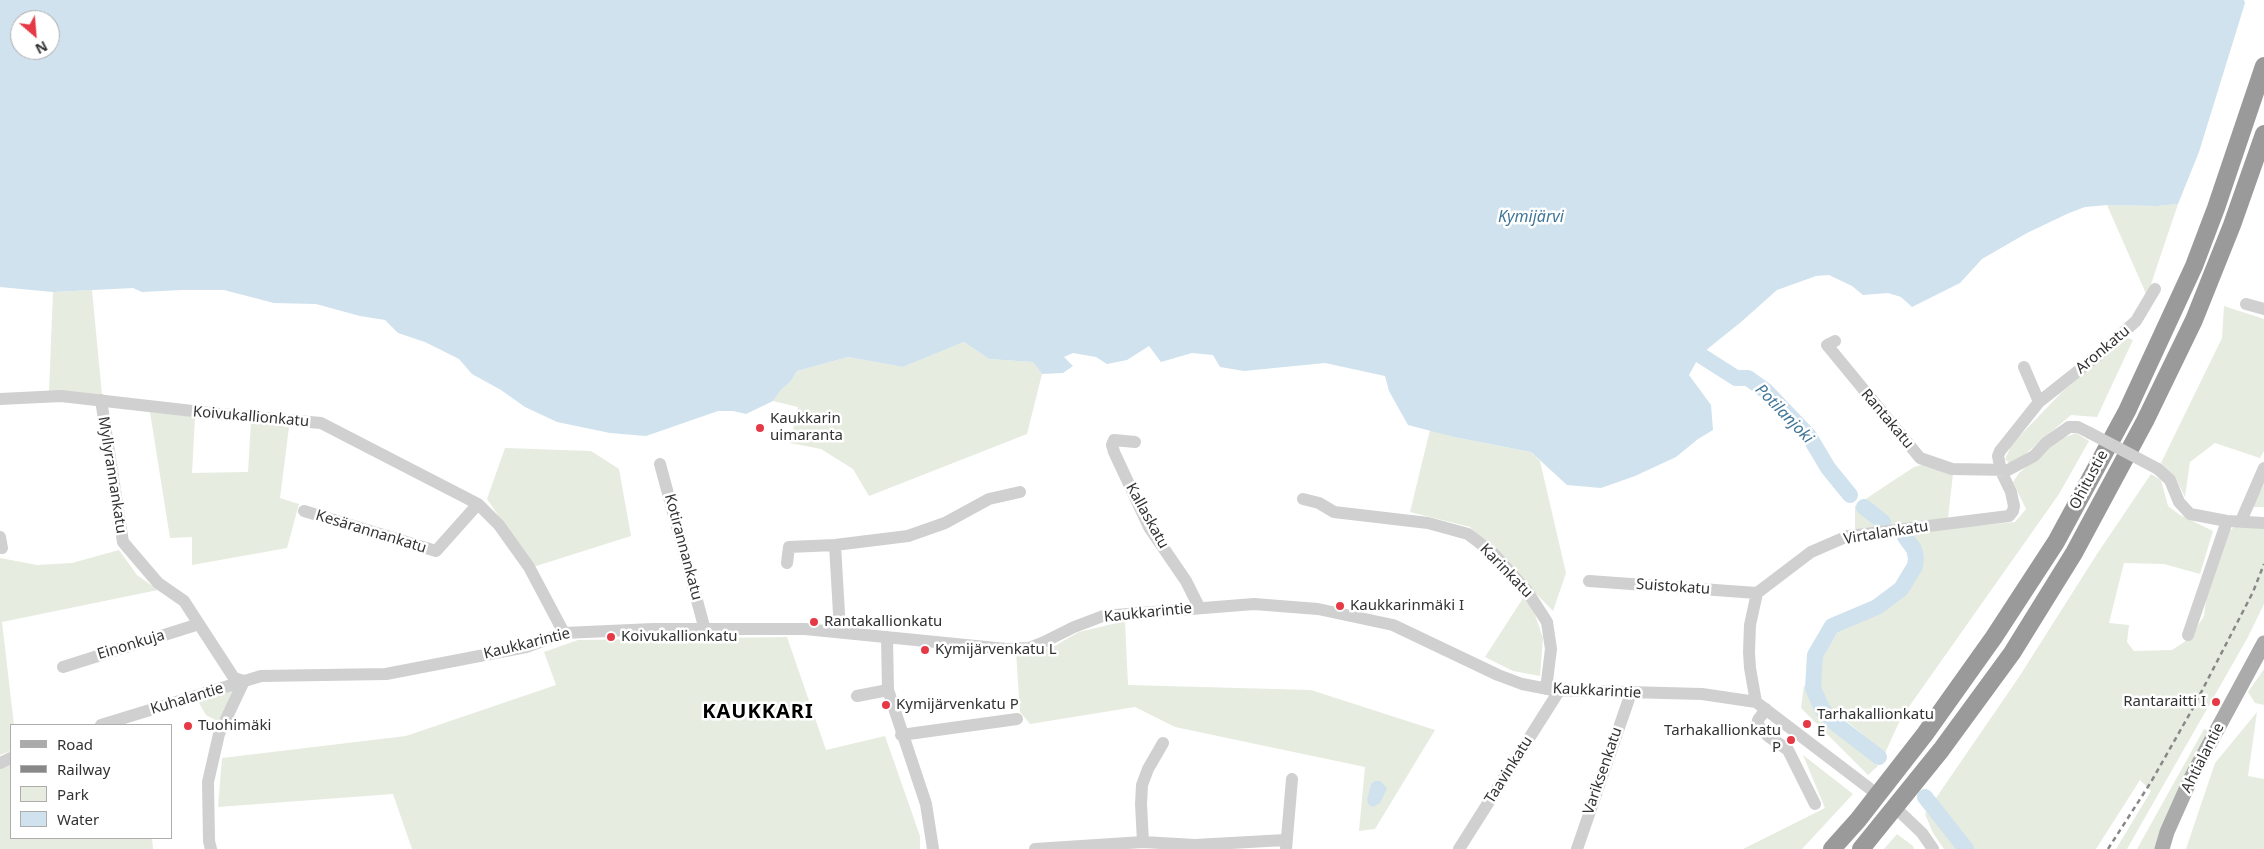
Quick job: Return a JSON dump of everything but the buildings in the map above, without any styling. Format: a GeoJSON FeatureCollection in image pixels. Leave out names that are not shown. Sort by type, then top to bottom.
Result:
{"type":"FeatureCollection","features":[{"type":"Feature","properties":{"kind":"highway","name":"Ohitustie"},"geometry":{"type":"LineString","coordinates":[[1832,849],[1858,820],[1925,734],[1994,637],[2056,542],[2126,411],[2194,266],[2219,200],[2264,66]]}},
{"type":"Feature","properties":{"kind":"highway","name":"Ohitustie"},"geometry":{"type":"LineString","coordinates":[[1861,849],[1941,750],[2012,652],[2074,553],[2145,421],[2194,320],[2260,153],[2264,134]]}},
{"type":"Feature","properties":{"kind":"main road","name":"Ahtialantie"},"geometry":{"type":"LineString","coordinates":[[2162,849],[2167,832],[2192,776],[2264,643]]}},
{"type":"Feature","properties":{"kind":"street","name":"Aronkatu"},"geometry":{"type":"LineString","coordinates":[[2014,506],[2011,492],[2001,471],[1998,456],[2000,451],[2039,402],[2097,356],[2136,321],[2155,289]]}},
{"type":"Feature","properties":{"kind":"street"},"geometry":{"type":"LineString","coordinates":[[2246,304],[2264,309]]}},
{"type":"Feature","properties":{"kind":"street","name":"Rantakatu"},"geometry":{"type":"LineString","coordinates":[[1835,341],[1827,346],[1920,458],[1952,469],[2001,471]]}},
{"type":"Feature","properties":{"kind":"street"},"geometry":{"type":"LineString","coordinates":[[2024,367],[2039,402]]}},
{"type":"Feature","properties":{"kind":"street","name":"Koivukallionkatu"},"geometry":{"type":"LineString","coordinates":[[0,399],[61,396],[218,414],[321,423],[478,504],[499,525],[529,567],[564,633]]}},
{"type":"Feature","properties":{"kind":"street","name":"Myllyrannankatu"},"geometry":{"type":"LineString","coordinates":[[101,400],[123,542],[158,582],[184,602],[234,678],[244,681]]}},
{"type":"Feature","properties":{"kind":"street"},"geometry":{"type":"LineString","coordinates":[[2001,471],[2019,466],[2034,456],[2046,443],[2069,427],[2078,428],[2090,432],[2158,469],[2170,480],[2179,502],[2190,514],[2227,521],[2264,523]]}},
{"type":"Feature","properties":{"kind":"street","name":"Kallaskatu"},"geometry":{"type":"LineString","coordinates":[[1135,442],[1114,440],[1112,445],[1114,452],[1149,527],[1186,581],[1199,607]]}},
{"type":"Feature","properties":{"kind":"street","name":"Kotirannankatu"},"geometry":{"type":"LineString","coordinates":[[660,464],[705,630]]}},
{"type":"Feature","properties":{"kind":"street"},"geometry":{"type":"LineString","coordinates":[[2241,521],[2264,468]]}},
{"type":"Feature","properties":{"kind":"street"},"geometry":{"type":"LineString","coordinates":[[787,562],[789,547],[835,545],[908,536],[945,523],[989,498],[1020,492]]}},
{"type":"Feature","properties":{"kind":"street","name":"Karinkatu"},"geometry":{"type":"LineString","coordinates":[[1303,499],[1319,503],[1334,512],[1428,523],[1468,534],[1494,554],[1527,592],[1547,622],[1551,649],[1546,689]]}},
{"type":"Feature","properties":{"kind":"street","name":"Kesärannankatu"},"geometry":{"type":"LineString","coordinates":[[304,511],[436,551],[478,504]]}},
{"type":"Feature","properties":{"kind":"street","name":"Virtalankatu"},"geometry":{"type":"LineString","coordinates":[[1758,593],[1810,552],[1848,536],[2009,516],[2014,506]]}},
{"type":"Feature","properties":{"kind":"street"},"geometry":{"type":"LineString","coordinates":[[2188,635],[2227,521]]}},
{"type":"Feature","properties":{"kind":"street"},"geometry":{"type":"LineString","coordinates":[[835,545],[840,631]]}},
{"type":"Feature","properties":{"kind":"street","name":"Suistokatu"},"geometry":{"type":"LineString","coordinates":[[1589,581],[1758,593]]}},
{"type":"Feature","properties":{"kind":"street"},"geometry":{"type":"LineString","coordinates":[[1758,593],[1750,625],[1749,652],[1750,668],[1761,706],[1758,725],[1768,736],[1788,750],[1816,804]]}},
{"type":"Feature","properties":{"kind":"street","name":"Kaukkarintie"},"geometry":{"type":"LineString","coordinates":[[244,681],[261,676],[386,674],[526,647],[564,633],[653,629],[840,631],[887,638],[1006,649],[1028,648],[1103,616],[1254,604],[1318,609],[1393,625],[1498,675],[1522,684],[1546,689],[1559,691],[1702,694],[1761,706],[1869,788]]}},
{"type":"Feature","properties":{"kind":"street","name":"Einonkuja"},"geometry":{"type":"LineString","coordinates":[[63,667],[199,624]]}},
{"type":"Feature","properties":{"kind":"street"},"geometry":{"type":"LineString","coordinates":[[887,638],[888,690],[901,735],[926,804],[933,849]]}},
{"type":"Feature","properties":{"kind":"street"},"geometry":{"type":"LineString","coordinates":[[211,849],[209,841],[208,782],[219,734],[244,681]]}},
{"type":"Feature","properties":{"kind":"street","name":"Kuhalantie"},"geometry":{"type":"LineString","coordinates":[[104,724],[244,681]]}},
{"type":"Feature","properties":{"kind":"street"},"geometry":{"type":"LineString","coordinates":[[858,696],[888,690]]}},
{"type":"Feature","properties":{"kind":"street","name":"Taavinkatu"},"geometry":{"type":"LineString","coordinates":[[1459,849],[1559,691]]}},
{"type":"Feature","properties":{"kind":"street","name":"Variksenkatu"},"geometry":{"type":"LineString","coordinates":[[1577,849],[1631,693]]}},
{"type":"Feature","properties":{"kind":"street"},"geometry":{"type":"LineString","coordinates":[[901,735],[1018,719]]}},
{"type":"Feature","properties":{"kind":"street"},"geometry":{"type":"LineString","coordinates":[[1143,842],[1142,785],[1148,769],[1163,743]]}},
{"type":"Feature","properties":{"kind":"street"},"geometry":{"type":"LineString","coordinates":[[1035,849],[1143,842],[1286,845],[1292,779]]}},
{"type":"Feature","properties":{"kind":"street"},"geometry":{"type":"LineString","coordinates":[[1902,814],[1922,833],[1933,849]]}},
{"type":"Feature","properties":{"kind":"green space"},"geometry":{"type":"Polygon","coordinates":[[[2178,204],[2147,296],[2107,205],[2157,206],[2178,204]]]}},
{"type":"Feature","properties":{"kind":"green space"},"geometry":{"type":"Polygon","coordinates":[[[92,290],[102,395],[49,392],[53,292],[92,290]]]}},
{"type":"Feature","properties":{"kind":"green space"},"geometry":{"type":"Polygon","coordinates":[[[2224,306],[2264,319],[2264,451],[2260,458],[2215,443],[2190,462],[2185,497],[2176,479],[2161,463],[2222,338],[2224,306]]]}},
{"type":"Feature","properties":{"kind":"green space"},"geometry":{"type":"Polygon","coordinates":[[[2128,338],[2133,340],[2097,417],[2071,415],[2017,461],[2010,464],[2005,459],[2012,444],[2063,391],[2128,338]]]}},
{"type":"Feature","properties":{"kind":"green space"},"geometry":{"type":"Polygon","coordinates":[[[964,342],[989,359],[1033,362],[1042,374],[1027,434],[869,496],[853,469],[821,449],[790,443],[798,407],[773,401],[791,381],[797,371],[848,357],[903,367],[964,342]]]}},
{"type":"Feature","properties":{"kind":"green space"},"geometry":{"type":"Polygon","coordinates":[[[150,412],[195,417],[192,473],[248,472],[251,421],[289,427],[280,498],[299,504],[287,548],[192,565],[192,537],[170,538],[150,412]]]}},
{"type":"Feature","properties":{"kind":"green space"},"geometry":{"type":"Polygon","coordinates":[[[1430,430],[1454,437],[1531,452],[1540,461],[1566,573],[1553,611],[1470,527],[1410,512],[1430,430]]]}},
{"type":"Feature","properties":{"kind":"green space"},"geometry":{"type":"Polygon","coordinates":[[[2076,433],[2089,441],[2059,494],[1901,718],[1885,753],[1826,704],[1819,685],[1822,658],[1839,630],[1882,613],[1906,591],[1924,557],[1907,533],[2015,522],[2026,509],[2013,482],[2019,473],[2058,440],[2076,433]]]}},
{"type":"Feature","properties":{"kind":"green space"},"geometry":{"type":"Polygon","coordinates":[[[505,448],[591,451],[619,469],[631,536],[533,567],[487,499],[505,448]]]}},
{"type":"Feature","properties":{"kind":"green space"},"geometry":{"type":"Polygon","coordinates":[[[1925,464],[1953,474],[1948,518],[1855,529],[1855,506],[1914,467],[1925,464]]]}},
{"type":"Feature","properties":{"kind":"green space"},"geometry":{"type":"Polygon","coordinates":[[[2151,474],[2161,480],[2168,506],[2180,515],[2213,531],[2200,574],[2164,564],[2124,563],[2109,623],[2129,625],[2127,642],[2134,651],[2172,650],[2190,638],[2204,616],[2206,599],[2225,533],[2235,527],[2264,528],[2264,604],[2248,637],[2127,849],[2116,849],[2151,791],[2140,780],[2096,849],[1944,849],[1933,833],[1925,814],[2019,677],[2097,554],[2151,474]]]}},
{"type":"Feature","properties":{"kind":"green space"},"geometry":{"type":"Polygon","coordinates":[[[2264,484],[2264,507],[2252,507],[2264,484]]]}},
{"type":"Feature","properties":{"kind":"green space"},"geometry":{"type":"Polygon","coordinates":[[[119,550],[137,575],[158,590],[2,622],[14,724],[10,724],[10,751],[0,755],[0,558],[37,565],[72,563],[119,550]]]}},
{"type":"Feature","properties":{"kind":"green space"},"geometry":{"type":"Polygon","coordinates":[[[1525,595],[1533,609],[1543,638],[1540,676],[1513,671],[1485,657],[1525,595]]]}},
{"type":"Feature","properties":{"kind":"green space"},"geometry":{"type":"Polygon","coordinates":[[[1125,621],[1128,685],[1311,690],[1435,730],[1375,829],[1359,831],[1365,767],[1175,727],[1135,707],[1030,724],[1020,712],[1016,652],[1053,647],[1079,632],[1125,621]]]}},
{"type":"Feature","properties":{"kind":"green space"},"geometry":{"type":"Polygon","coordinates":[[[787,637],[826,750],[885,736],[920,836],[920,849],[412,849],[393,794],[218,807],[222,758],[406,736],[556,685],[544,652],[578,640],[787,637]]]}},
{"type":"Feature","properties":{"kind":"green space"},"geometry":{"type":"Polygon","coordinates":[[[2264,669],[2264,705],[2255,703],[2248,692],[2264,669]]]}},
{"type":"Feature","properties":{"kind":"green space"},"geometry":{"type":"Polygon","coordinates":[[[1804,685],[1822,719],[1859,748],[1878,766],[1868,775],[1801,708],[1804,685]]]}},
{"type":"Feature","properties":{"kind":"green space"},"geometry":{"type":"Polygon","coordinates":[[[237,689],[219,722],[206,715],[199,703],[199,698],[237,689]]]}},
{"type":"Feature","properties":{"kind":"green space"},"geometry":{"type":"Polygon","coordinates":[[[2257,712],[2248,776],[2264,779],[2264,849],[2186,849],[2215,763],[2257,712]]]}},
{"type":"Feature","properties":{"kind":"green space"},"geometry":{"type":"Polygon","coordinates":[[[2204,729],[2209,731],[2155,849],[2137,849],[2204,729]]]}},
{"type":"Feature","properties":{"kind":"green space"},"geometry":{"type":"Polygon","coordinates":[[[1803,755],[1853,794],[1802,849],[1743,849],[1825,808],[1803,755]]]}},
{"type":"Feature","properties":{"kind":"green space"},"geometry":{"type":"Polygon","coordinates":[[[10,765],[10,839],[152,839],[153,849],[0,849],[0,769],[10,765]]]}},
{"type":"Feature","properties":{"kind":"green space"},"geometry":{"type":"Polygon","coordinates":[[[1897,834],[1913,846],[1914,849],[1884,849],[1897,834]]]}},
{"type":"Feature","properties":{"kind":"water","name":"Kymijärvi"},"geometry":{"type":"Polygon","coordinates":[[[0,0],[2244,0],[2245,3],[2199,152],[2178,204],[2157,206],[2107,205],[2085,207],[2069,213],[2027,233],[1982,259],[1960,283],[1912,307],[1901,297],[1888,293],[1863,295],[1852,286],[1829,275],[1816,276],[1777,290],[1700,355],[1689,375],[1711,405],[1713,430],[1698,439],[1676,457],[1635,476],[1601,488],[1567,485],[1531,452],[1454,437],[1408,425],[1389,391],[1385,376],[1325,363],[1244,371],[1220,367],[1213,355],[1192,353],[1161,362],[1149,346],[1127,360],[1107,364],[1096,357],[1073,353],[1064,357],[1073,366],[1063,373],[1042,374],[1033,362],[989,359],[964,342],[903,367],[848,357],[797,371],[791,381],[773,401],[746,414],[733,411],[718,411],[646,436],[610,433],[557,422],[525,407],[501,390],[472,374],[459,359],[425,342],[398,333],[385,320],[360,316],[316,304],[274,303],[224,290],[142,292],[133,288],[53,292],[0,287],[0,0]]]}},
{"type":"Feature","properties":{"kind":"water"},"geometry":{"type":"Polygon","coordinates":[[[1375,781],[1380,781],[1387,788],[1380,803],[1373,807],[1369,805],[1367,800],[1371,784],[1375,781]]]}},
{"type":"Feature","properties":{"kind":"waterway","name":"Potilanjoki"},"geometry":{"type":"LineString","coordinates":[[1700,355],[1736,378],[1748,378],[1766,391],[1809,436],[1828,468],[1850,495]]}},
{"type":"Feature","properties":{"kind":"waterway","name":"Potilanjoki"},"geometry":{"type":"LineString","coordinates":[[1864,507],[1883,522]]}},
{"type":"Feature","properties":{"kind":"waterway","name":"Potilanjoki"},"geometry":{"type":"LineString","coordinates":[[1879,757],[1836,724],[1822,709],[1813,688],[1815,655],[1832,626],[1877,607],[1901,589],[1915,566],[1916,558],[1914,549],[1905,537]]}},
{"type":"Feature","properties":{"kind":"waterway","name":"Potilanjoki"},"geometry":{"type":"LineString","coordinates":[[1925,797],[1966,849]]}},
{"type":"Feature","properties":{"kind":"railway"},"geometry":{"type":"LineString","coordinates":[[2108,849],[2151,782],[2193,708],[2253,592],[2264,564]]}},
{"type":"Feature","properties":{"kind":"place","name":"Kaukkarin uimaranta"},"geometry":{"type":"Point","coordinates":[760,428]}},
{"type":"Feature","properties":{"kind":"place","name":"Kaukkarinmäki I"},"geometry":{"type":"Point","coordinates":[1340,606]}},
{"type":"Feature","properties":{"kind":"place","name":"Rantakallionkatu"},"geometry":{"type":"Point","coordinates":[814,622]}},
{"type":"Feature","properties":{"kind":"place","name":"Koivukallionkatu"},"geometry":{"type":"Point","coordinates":[611,637]}},
{"type":"Feature","properties":{"kind":"place","name":"Kymijärvenkatu L"},"geometry":{"type":"Point","coordinates":[925,650]}},
{"type":"Feature","properties":{"kind":"place","name":"Rantaraitti I"},"geometry":{"type":"Point","coordinates":[2216,702]}},
{"type":"Feature","properties":{"kind":"place","name":"Kymijärvenkatu P"},"geometry":{"type":"Point","coordinates":[886,705]}},
{"type":"Feature","properties":{"kind":"place","name":"Tarhakallionkatu E"},"geometry":{"type":"Point","coordinates":[1807,724]}},
{"type":"Feature","properties":{"kind":"place","name":"Tuohimäki"},"geometry":{"type":"Point","coordinates":[188,726]}},
{"type":"Feature","properties":{"kind":"place","name":"Tarhakallionkatu P"},"geometry":{"type":"Point","coordinates":[1791,740]}},
{"type":"Feature","properties":{"kind":"district","name":"KAUKKARI"},"geometry":{"type":"Point","coordinates":[758,712]}}]}
